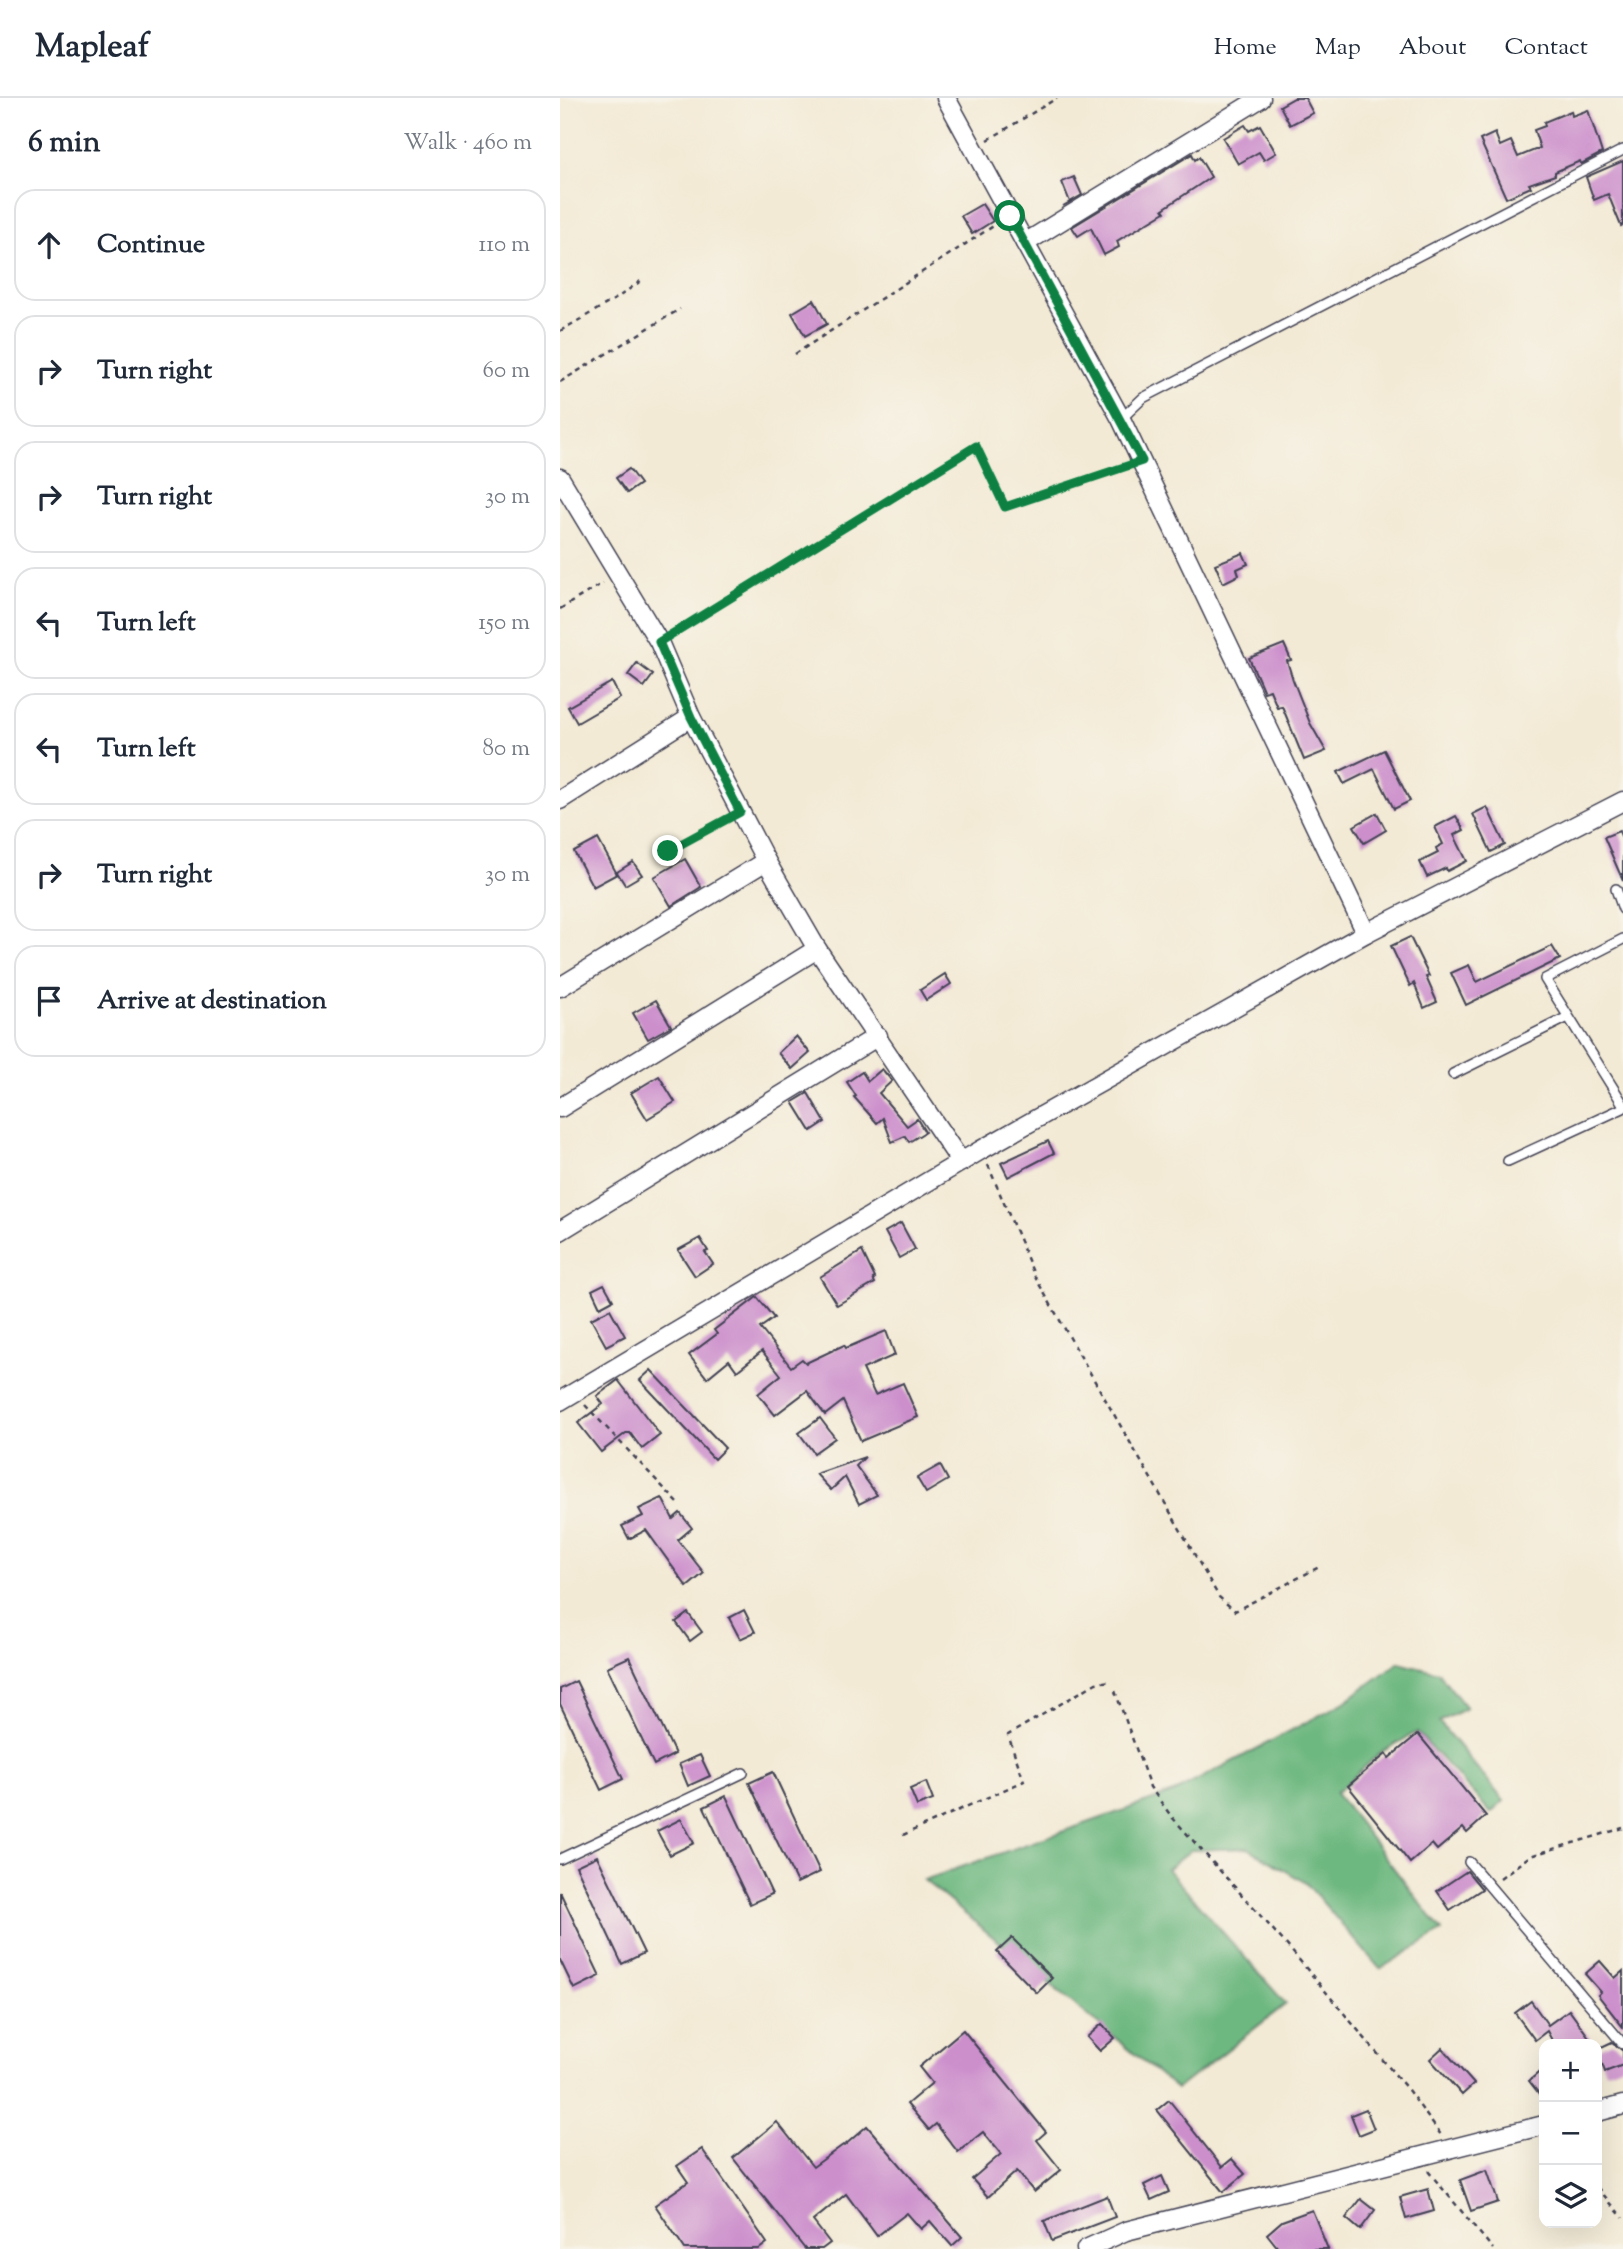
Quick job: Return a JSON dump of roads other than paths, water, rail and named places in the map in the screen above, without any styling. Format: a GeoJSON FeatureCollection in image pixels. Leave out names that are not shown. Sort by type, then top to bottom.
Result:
{"type":"FeatureCollection","features":[{"type":"Feature","properties":{"kind":"street"},"geometry":{"type":"LineString","coordinates":[[946,98],[1121,419],[1366,933]]}},
{"type":"Feature","properties":{"kind":"street"},"geometry":{"type":"LineString","coordinates":[[1025,243],[1261,98]]}},
{"type":"Feature","properties":{"kind":"street"},"geometry":{"type":"LineString","coordinates":[[560,478],[659,642],[691,717],[766,861],[817,949],[961,1162]]}},
{"type":"Feature","properties":{"kind":"street"},"geometry":{"type":"LineString","coordinates":[[560,800],[691,717]]}},
{"type":"Feature","properties":{"kind":"street"},"geometry":{"type":"LineString","coordinates":[[566,1397],[981,1150],[1366,933],[1623,801]]}},
{"type":"Feature","properties":{"kind":"street"},"geometry":{"type":"LineString","coordinates":[[560,987],[766,861]]}},
{"type":"Feature","properties":{"kind":"street"},"geometry":{"type":"LineString","coordinates":[[560,1108],[817,949]]}},
{"type":"Feature","properties":{"kind":"street"},"geometry":{"type":"LineString","coordinates":[[560,1231],[878,1036]]}},
{"type":"Feature","properties":{"kind":"street"},"geometry":{"type":"LineString","coordinates":[[1602,2111],[1623,2105]]}},
{"type":"Feature","properties":{"kind":"street"},"geometry":{"type":"LineString","coordinates":[[1086,2249],[1126,2231],[1539,2126]]}},
{"type":"Feature","properties":{"kind":"lane"},"geometry":{"type":"LineString","coordinates":[[1121,419],[1143,398],[1623,150]]}},
{"type":"Feature","properties":{"kind":"lane"},"geometry":{"type":"LineString","coordinates":[[1616,889],[1623,909]]}},
{"type":"Feature","properties":{"kind":"lane"},"geometry":{"type":"LineString","coordinates":[[1508,1161],[1623,1106],[1545,979],[1623,939]]}},
{"type":"Feature","properties":{"kind":"lane"},"geometry":{"type":"LineString","coordinates":[[1453,1074],[1568,1017]]}},
{"type":"Feature","properties":{"kind":"lane"},"geometry":{"type":"LineString","coordinates":[[560,1859],[743,1773]]}},
{"type":"Feature","properties":{"kind":"lane"},"geometry":{"type":"LineString","coordinates":[[1469,1862],[1623,2044]]}}]}
